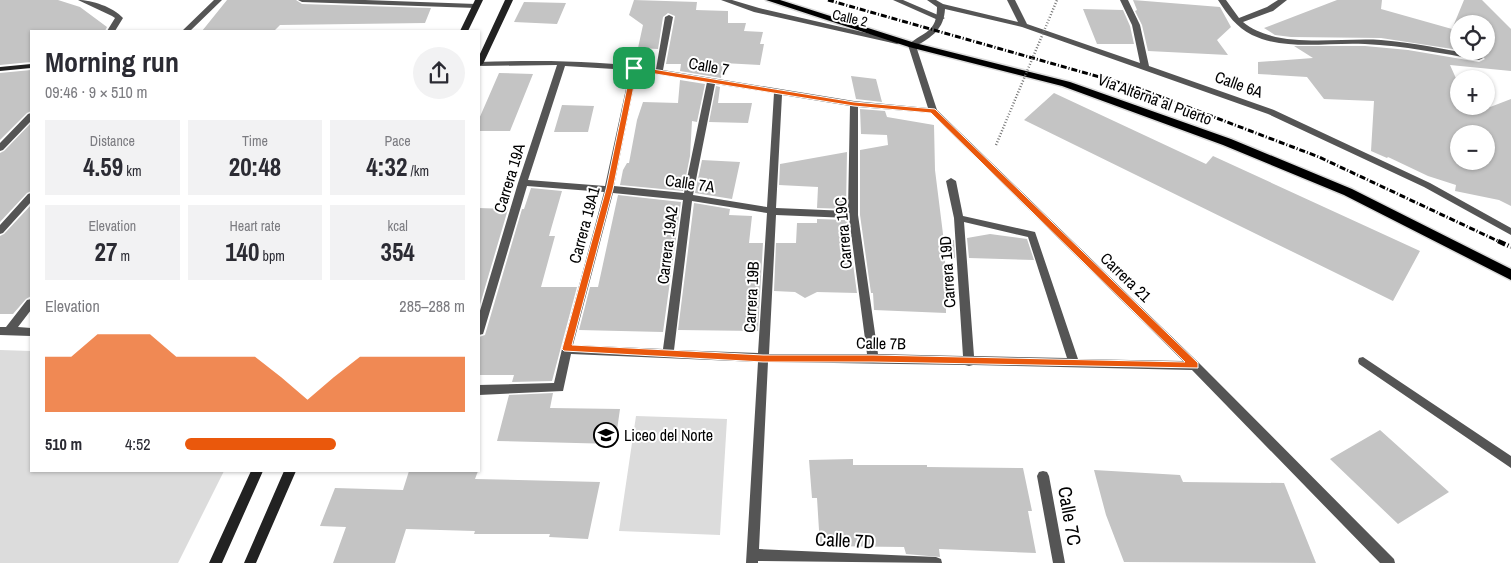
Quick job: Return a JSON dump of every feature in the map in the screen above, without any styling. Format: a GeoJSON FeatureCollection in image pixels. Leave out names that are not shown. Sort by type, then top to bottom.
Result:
{"type":"FeatureCollection","features":[{"type":"Feature","properties":{"kind":"main road"},"geometry":{"type":"LineString","coordinates":[[480,62],[509,0]]}},
{"type":"Feature","properties":{"kind":"main road","name":"Vía Alterna al Puerto"},"geometry":{"type":"LineString","coordinates":[[771,0],[912,45],[1066,84],[1227,142],[1348,192],[1511,275]]}},
{"type":"Feature","properties":{"kind":"main road"},"geometry":{"type":"LineString","coordinates":[[464,30],[478,3]]}},
{"type":"Feature","properties":{"kind":"main road"},"geometry":{"type":"LineString","coordinates":[[3,68],[30,66]]}},
{"type":"Feature","properties":{"kind":"main road"},"geometry":{"type":"LineString","coordinates":[[215,563],[257,472]]}},
{"type":"Feature","properties":{"kind":"main road"},"geometry":{"type":"LineString","coordinates":[[250,563],[290,472]]}},
{"type":"Feature","properties":{"kind":"street"},"geometry":{"type":"LineString","coordinates":[[82,0],[119,18],[112,30]]}},
{"type":"Feature","properties":{"kind":"street"},"geometry":{"type":"LineString","coordinates":[[187,30],[218,0]]}},
{"type":"Feature","properties":{"kind":"street"},"geometry":{"type":"LineString","coordinates":[[302,0],[478,3]]}},
{"type":"Feature","properties":{"kind":"street","name":"Calle 2"},"geometry":{"type":"LineString","coordinates":[[725,0],[757,10],[912,45]]}},
{"type":"Feature","properties":{"kind":"street"},"geometry":{"type":"LineString","coordinates":[[898,0],[941,18]]}},
{"type":"Feature","properties":{"kind":"street"},"geometry":{"type":"LineString","coordinates":[[912,45],[935,31],[941,18],[941,6],[931,0]]}},
{"type":"Feature","properties":{"kind":"street"},"geometry":{"type":"LineString","coordinates":[[1011,0],[1024,25]]}},
{"type":"Feature","properties":{"kind":"street"},"geometry":{"type":"LineString","coordinates":[[1124,0],[1136,25],[1145,66]]}},
{"type":"Feature","properties":{"kind":"street"},"geometry":{"type":"LineString","coordinates":[[1222,0],[1237,22],[1257,34],[1278,40],[1300,43],[1347,41],[1429,47],[1450,52]]}},
{"type":"Feature","properties":{"kind":"street"},"geometry":{"type":"LineString","coordinates":[[1237,22],[1270,9],[1284,0]]}},
{"type":"Feature","properties":{"kind":"street","name":"Calle 6A"},"geometry":{"type":"LineString","coordinates":[[941,6],[1024,25],[1145,66],[1271,112],[1427,185],[1511,232]]}},
{"type":"Feature","properties":{"kind":"street"},"geometry":{"type":"LineString","coordinates":[[659,72],[669,17]]}},
{"type":"Feature","properties":{"kind":"street","name":"Carrera 21"},"geometry":{"type":"LineString","coordinates":[[912,45],[933,111],[1195,366],[1389,563]]}},
{"type":"Feature","properties":{"kind":"street","name":"Calle 7"},"geometry":{"type":"LineString","coordinates":[[480,64],[562,63],[634,68],[854,104],[933,111]]}},
{"type":"Feature","properties":{"kind":"street","name":"Carrera 19A"},"geometry":{"type":"LineString","coordinates":[[480,329],[523,183],[562,63]]}},
{"type":"Feature","properties":{"kind":"street"},"geometry":{"type":"LineString","coordinates":[[0,74],[3,68]]}},
{"type":"Feature","properties":{"kind":"street","name":"Carrera 19A1"},"geometry":{"type":"LineString","coordinates":[[480,390],[559,388],[567,349],[610,189],[634,68]]}},
{"type":"Feature","properties":{"kind":"street","name":"Carrera 19A2"},"geometry":{"type":"LineString","coordinates":[[668,354],[688,197],[711,82]]}},
{"type":"Feature","properties":{"kind":"street","name":"Carrera 19B"},"geometry":{"type":"LineString","coordinates":[[752,559],[778,93]]}},
{"type":"Feature","properties":{"kind":"street","name":"Carrera 19C"},"geometry":{"type":"LineString","coordinates":[[854,104],[853,214],[873,358]]}},
{"type":"Feature","properties":{"kind":"street"},"geometry":{"type":"LineString","coordinates":[[0,148],[30,117]]}},
{"type":"Feature","properties":{"kind":"street","name":"Carrera 19D"},"geometry":{"type":"LineString","coordinates":[[951,181],[958,218],[969,362]]}},
{"type":"Feature","properties":{"kind":"street","name":"Calle 7A"},"geometry":{"type":"LineString","coordinates":[[523,183],[688,197],[772,211],[853,214]]}},
{"type":"Feature","properties":{"kind":"street"},"geometry":{"type":"LineString","coordinates":[[0,231],[30,197]]}},
{"type":"Feature","properties":{"kind":"street"},"geometry":{"type":"LineString","coordinates":[[958,218],[1032,234],[1074,364]]}},
{"type":"Feature","properties":{"kind":"street"},"geometry":{"type":"LineString","coordinates":[[4,331],[30,304]]}},
{"type":"Feature","properties":{"kind":"street"},"geometry":{"type":"LineString","coordinates":[[4,331],[30,332]]}},
{"type":"Feature","properties":{"kind":"street","name":"Calle 7B"},"geometry":{"type":"LineString","coordinates":[[567,349],[763,358],[873,358],[969,362],[1195,366]]}},
{"type":"Feature","properties":{"kind":"street"},"geometry":{"type":"LineString","coordinates":[[1363,361],[1511,462]]}},
{"type":"Feature","properties":{"kind":"street","name":"Calle 7C"},"geometry":{"type":"LineString","coordinates":[[1043,476],[1059,563]]}},
{"type":"Feature","properties":{"kind":"street","name":"Calle 7D"},"geometry":{"type":"LineString","coordinates":[[752,559],[936,563]]}},
{"type":"Feature","properties":{"kind":"path"},"geometry":{"type":"LineString","coordinates":[[996,145],[1057,0]]}},
{"type":"Feature","properties":{"kind":"shaded area"},"geometry":{"type":"Polygon","coordinates":[[[0,350],[30,351],[30,472],[224,472],[178,563],[0,563],[0,350]]]}},
{"type":"Feature","properties":{"kind":"shaded area"},"geometry":{"type":"Polygon","coordinates":[[[636,416],[727,419],[720,535],[619,531],[636,416]]]}},
{"type":"Feature","properties":{"kind":"building"},"geometry":{"type":"Polygon","coordinates":[[[0,0],[58,0],[80,7],[107,27],[106,30],[30,30],[30,62],[0,65],[0,0]]]}},
{"type":"Feature","properties":{"kind":"building"},"geometry":{"type":"Polygon","coordinates":[[[227,0],[296,0],[302,4],[431,8],[425,23],[280,25],[275,30],[203,30],[227,0]]]}},
{"type":"Feature","properties":{"kind":"building"},"geometry":{"type":"Polygon","coordinates":[[[634,0],[697,2],[696,10],[728,11],[728,23],[746,23],[744,31],[763,32],[760,44],[764,44],[760,65],[723,63],[721,78],[680,71],[681,64],[666,64],[675,16],[668,13],[663,17],[658,49],[638,48],[643,25],[629,15],[634,0]]]}},
{"type":"Feature","properties":{"kind":"building"},"geometry":{"type":"Polygon","coordinates":[[[1133,0],[1220,7],[1231,27],[1217,40],[1228,55],[1148,51],[1142,25],[1135,11],[1137,10],[1133,0]]]}},
{"type":"Feature","properties":{"kind":"building"},"geometry":{"type":"Polygon","coordinates":[[[1337,0],[1382,0],[1381,9],[1450,28],[1450,49],[1381,38],[1291,37],[1275,35],[1264,28],[1337,0]]]}},
{"type":"Feature","properties":{"kind":"building"},"geometry":{"type":"Polygon","coordinates":[[[1464,0],[1482,0],[1511,29],[1511,71],[1450,65],[1452,70],[1450,70],[1450,115],[1495,115],[1495,105],[1511,99],[1511,206],[1499,200],[1455,191],[1456,185],[1428,176],[1371,151],[1374,101],[1324,99],[1307,77],[1258,74],[1258,62],[1313,58],[1294,46],[1365,46],[1408,50],[1450,57],[1450,60],[1479,62],[1495,60],[1495,15],[1458,15],[1464,0]]]}},
{"type":"Feature","properties":{"kind":"building"},"geometry":{"type":"Polygon","coordinates":[[[524,2],[566,3],[557,24],[514,22],[524,2]]]}},
{"type":"Feature","properties":{"kind":"building"},"geometry":{"type":"Polygon","coordinates":[[[1083,9],[1123,10],[1130,26],[1134,44],[1097,44],[1083,9]]]}},
{"type":"Feature","properties":{"kind":"building"},"geometry":{"type":"Polygon","coordinates":[[[30,70],[30,112],[0,140],[0,73],[30,70]]]}},
{"type":"Feature","properties":{"kind":"building"},"geometry":{"type":"Polygon","coordinates":[[[499,73],[533,74],[510,131],[480,131],[480,117],[499,73]]]}},
{"type":"Feature","properties":{"kind":"building"},"geometry":{"type":"Polygon","coordinates":[[[851,76],[876,79],[882,102],[856,99],[851,76]]]}},
{"type":"Feature","properties":{"kind":"building"},"geometry":{"type":"Polygon","coordinates":[[[680,80],[705,84],[697,122],[692,121],[690,156],[683,191],[620,185],[623,170],[627,163],[629,163],[637,120],[643,102],[678,103],[680,80]]]}},
{"type":"Feature","properties":{"kind":"building"},"geometry":{"type":"Polygon","coordinates":[[[716,86],[720,87],[718,103],[752,103],[748,123],[709,122],[716,86]]]}},
{"type":"Feature","properties":{"kind":"building"},"geometry":{"type":"Polygon","coordinates":[[[1054,93],[1206,164],[1213,156],[1420,251],[1393,301],[1024,120],[1054,93]]]}},
{"type":"Feature","properties":{"kind":"building"},"geometry":{"type":"Polygon","coordinates":[[[562,105],[594,106],[588,132],[554,132],[562,105]]]}},
{"type":"Feature","properties":{"kind":"building"},"geometry":{"type":"Polygon","coordinates":[[[860,109],[885,111],[887,117],[934,125],[935,170],[944,242],[954,240],[955,258],[945,258],[946,313],[874,310],[860,215],[860,150],[888,145],[887,135],[861,134],[860,109]]]}},
{"type":"Feature","properties":{"kind":"building"},"geometry":{"type":"Polygon","coordinates":[[[30,124],[30,192],[0,222],[0,153],[30,124]]]}},
{"type":"Feature","properties":{"kind":"building"},"geometry":{"type":"Polygon","coordinates":[[[847,152],[846,209],[817,208],[818,187],[779,185],[780,164],[847,152]]]}},
{"type":"Feature","properties":{"kind":"building"},"geometry":{"type":"Polygon","coordinates":[[[702,160],[740,162],[732,199],[695,193],[702,160]]]}},
{"type":"Feature","properties":{"kind":"building"},"geometry":{"type":"Polygon","coordinates":[[[531,188],[562,191],[549,236],[555,236],[541,287],[577,287],[552,381],[512,382],[514,375],[480,375],[480,337],[485,335],[522,209],[524,209],[531,188]]]}},
{"type":"Feature","properties":{"kind":"building"},"geometry":{"type":"Polygon","coordinates":[[[618,195],[681,202],[663,332],[579,330],[590,287],[598,287],[618,195]]]}},
{"type":"Feature","properties":{"kind":"building"},"geometry":{"type":"Polygon","coordinates":[[[694,203],[730,209],[729,215],[752,216],[749,243],[763,243],[758,331],[678,330],[694,203]]]}},
{"type":"Feature","properties":{"kind":"building"},"geometry":{"type":"Polygon","coordinates":[[[30,206],[30,297],[13,314],[0,314],[0,236],[30,206]]]}},
{"type":"Feature","properties":{"kind":"building"},"geometry":{"type":"Polygon","coordinates":[[[480,208],[508,209],[480,305],[480,208]]]}},
{"type":"Feature","properties":{"kind":"building"},"geometry":{"type":"Polygon","coordinates":[[[817,219],[847,220],[857,293],[817,292],[805,298],[795,292],[774,291],[776,243],[796,243],[797,223],[817,223],[817,219]]]}},
{"type":"Feature","properties":{"kind":"building"},"geometry":{"type":"Polygon","coordinates":[[[990,234],[1027,239],[1034,260],[969,258],[967,238],[990,234]]]}},
{"type":"Feature","properties":{"kind":"building"},"geometry":{"type":"Polygon","coordinates":[[[553,393],[550,408],[620,409],[615,444],[497,441],[509,395],[553,393]]]}},
{"type":"Feature","properties":{"kind":"building"},"geometry":{"type":"Polygon","coordinates":[[[1380,430],[1449,492],[1398,524],[1330,459],[1380,430]]]}},
{"type":"Feature","properties":{"kind":"building"},"geometry":{"type":"Polygon","coordinates":[[[853,459],[853,465],[1023,468],[1032,511],[1028,511],[1036,553],[939,549],[940,557],[906,554],[904,547],[820,546],[817,498],[812,498],[809,460],[853,459]]]}},
{"type":"Feature","properties":{"kind":"building"},"geometry":{"type":"Polygon","coordinates":[[[1094,470],[1180,475],[1183,482],[1284,483],[1316,563],[1124,562],[1106,515],[1094,470]]]}},
{"type":"Feature","properties":{"kind":"building"},"geometry":{"type":"Polygon","coordinates":[[[409,472],[478,472],[475,479],[600,482],[588,539],[549,537],[550,534],[474,534],[475,531],[406,529],[395,563],[333,563],[346,527],[320,526],[335,488],[403,490],[409,472]]]}},
{"type":"Feature","properties":{"kind":"railway"},"geometry":{"type":"LineString","coordinates":[[828,0],[1135,87],[1319,157],[1500,242]]}},
{"type":"Feature","properties":{"kind":"railway"},"geometry":{"type":"LineString","coordinates":[[1498,241],[1511,247]]}},
{"type":"Feature","properties":{"kind":"place","name":"Liceo del Norte"},"geometry":{"type":"Point","coordinates":[606,435]}},
{"type":"Feature","properties":{"kind":"route"},"geometry":{"type":"LineString","coordinates":[[634,68],[854,104],[933,111],[1195,366],[969,362],[873,358],[763,358],[567,349],[610,189],[634,68]]}}]}
